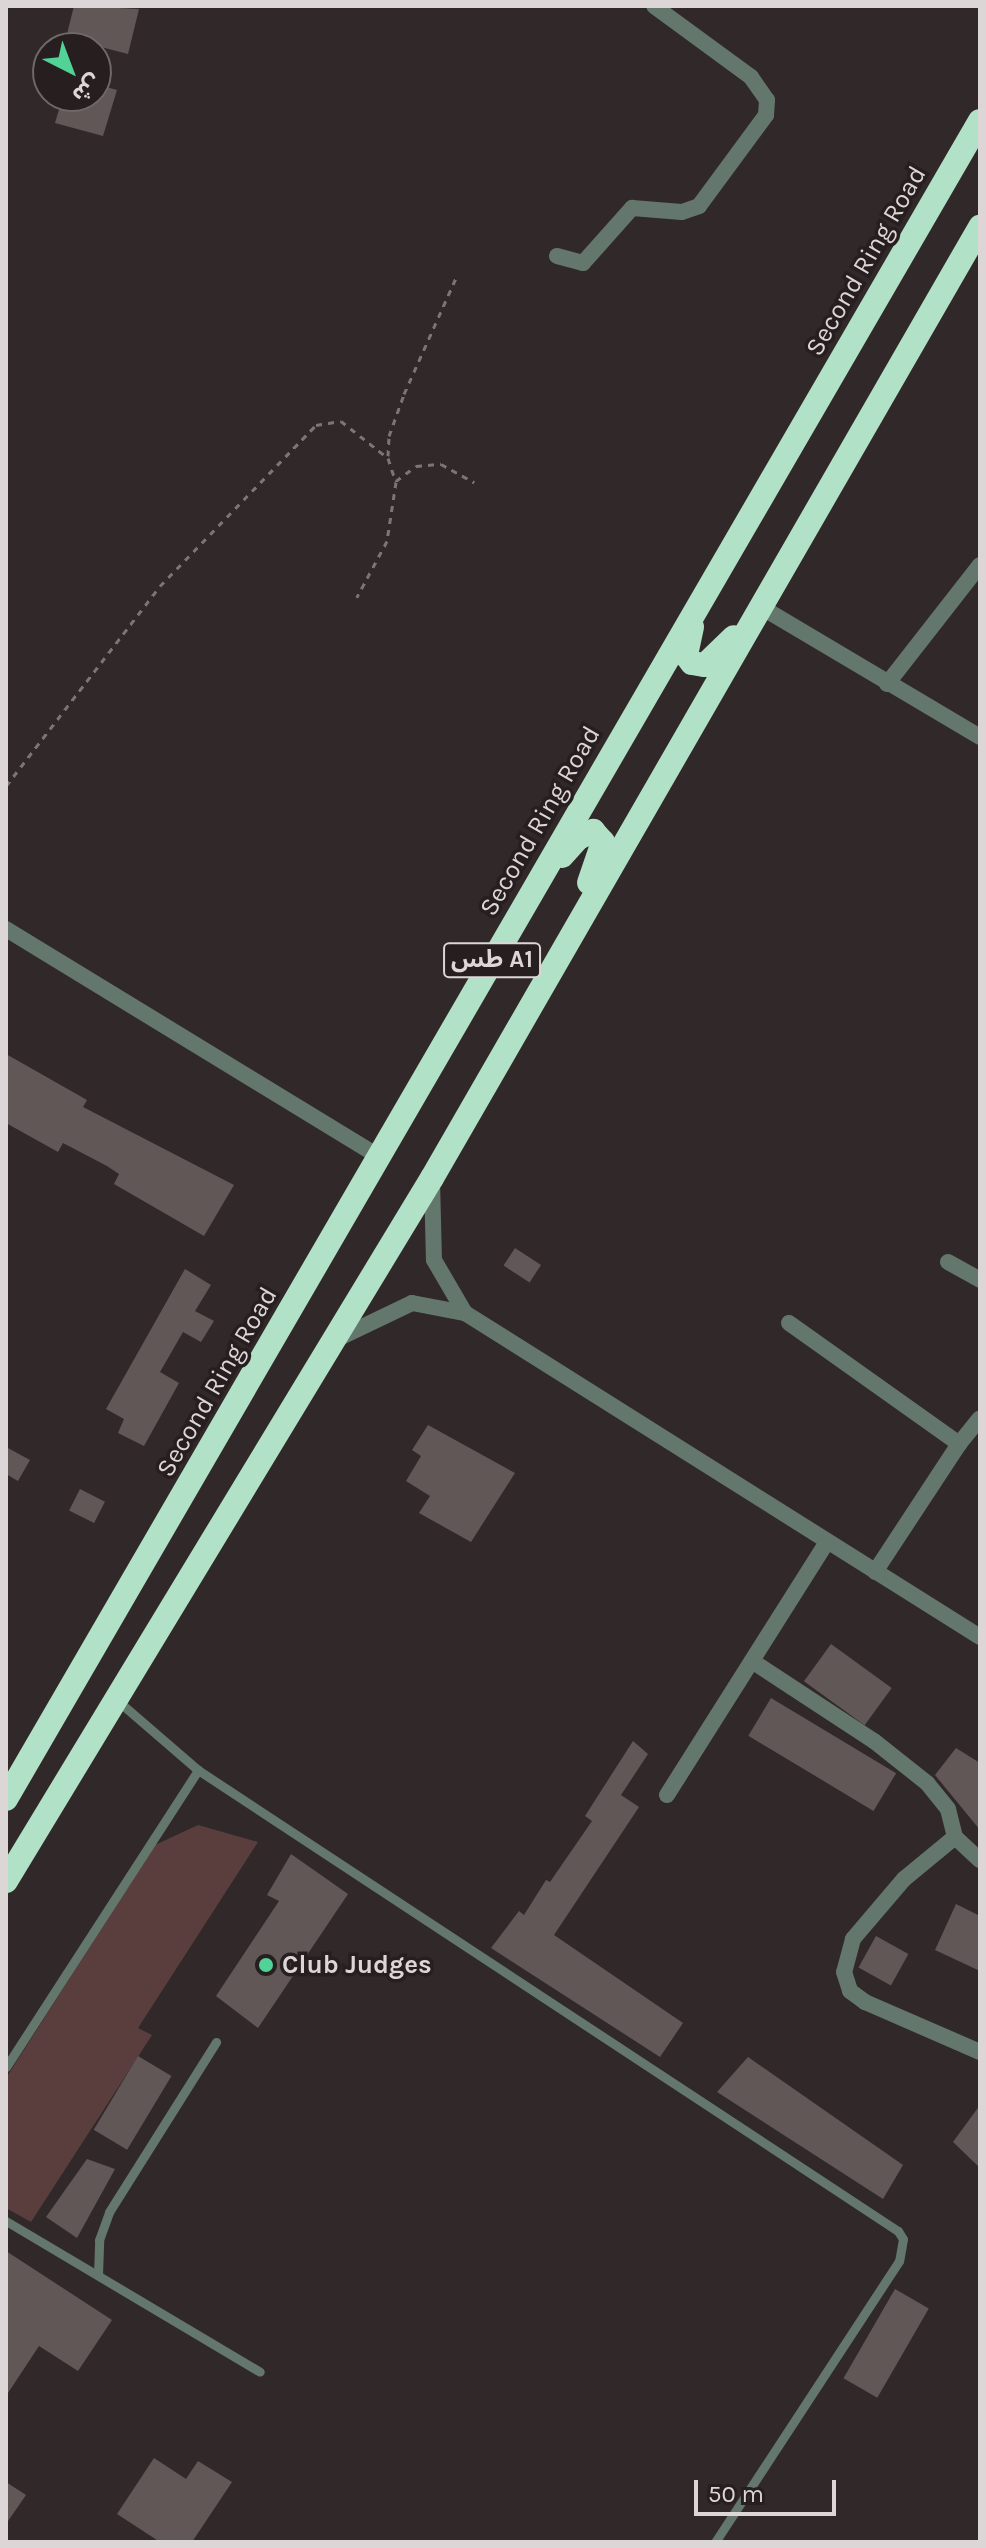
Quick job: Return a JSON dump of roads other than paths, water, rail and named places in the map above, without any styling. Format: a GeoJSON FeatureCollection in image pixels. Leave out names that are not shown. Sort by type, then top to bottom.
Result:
{"type":"FeatureCollection","features":[{"type":"Feature","properties":{"kind":"highway","name":"Second Ring Road"},"geometry":{"type":"LineString","coordinates":[[6,1799],[980,121]]}},
{"type":"Feature","properties":{"kind":"highway","name":"طس A1"},"geometry":{"type":"LineString","coordinates":[[6,1881],[432,1178],[761,607],[976,242]]}},
{"type":"Feature","properties":{"kind":"highway"},"geometry":{"type":"LineString","coordinates":[[702,599],[686,655],[705,665],[761,607]]}},
{"type":"Feature","properties":{"kind":"highway"},"geometry":{"type":"LineString","coordinates":[[432,1178],[577,906],[603,842],[593,831],[578,838],[529,894]]}},
{"type":"Feature","properties":{"kind":"street"},"geometry":{"type":"LineString","coordinates":[[557,256],[583,263],[632,208],[682,212],[699,206],[766,115],[767,100],[751,77],[654,6]]}},
{"type":"Feature","properties":{"kind":"street"},"geometry":{"type":"LineString","coordinates":[[887,684],[980,565]]}},
{"type":"Feature","properties":{"kind":"street"},"geometry":{"type":"LineString","coordinates":[[761,607],[980,737]]}},
{"type":"Feature","properties":{"kind":"street"},"geometry":{"type":"LineString","coordinates":[[6,929],[380,1157]]}},
{"type":"Feature","properties":{"kind":"street"},"geometry":{"type":"LineString","coordinates":[[432,1178],[434,1260],[465,1313]]}},
{"type":"Feature","properties":{"kind":"street"},"geometry":{"type":"LineString","coordinates":[[948,1262],[980,1280]]}},
{"type":"Feature","properties":{"kind":"street"},"geometry":{"type":"LineString","coordinates":[[334,1341],[412,1303],[465,1313],[980,1637]]}},
{"type":"Feature","properties":{"kind":"street"},"geometry":{"type":"LineString","coordinates":[[789,1323],[959,1444]]}},
{"type":"Feature","properties":{"kind":"street"},"geometry":{"type":"LineString","coordinates":[[875,1572],[959,1444],[980,1418]]}},
{"type":"Feature","properties":{"kind":"street"},"geometry":{"type":"LineString","coordinates":[[667,1795],[827,1542]]}},
{"type":"Feature","properties":{"kind":"street"},"geometry":{"type":"LineString","coordinates":[[752,1661],[874,1741],[927,1783],[948,1809],[955,1837],[980,1860]]}},
{"type":"Feature","properties":{"kind":"street"},"geometry":{"type":"LineString","coordinates":[[955,1837],[904,1879],[853,1939],[844,1972],[850,1991],[865,2002],[980,2052]]}},
{"type":"Feature","properties":{"kind":"lane"},"geometry":{"type":"LineString","coordinates":[[115,1699],[198,1770],[898,2231],[903,2239],[899,2261],[715,2542]]}},
{"type":"Feature","properties":{"kind":"lane"},"geometry":{"type":"LineString","coordinates":[[6,2067],[198,1770]]}},
{"type":"Feature","properties":{"kind":"lane"},"geometry":{"type":"LineString","coordinates":[[98,2275],[99,2240],[109,2212],[216,2042]]}},
{"type":"Feature","properties":{"kind":"lane"},"geometry":{"type":"LineString","coordinates":[[6,2221],[260,2372]]}},
{"type":"Feature","properties":{"kind":"place","name":"Club Judges"},"geometry":{"type":"Point","coordinates":[266,1965]}}]}
